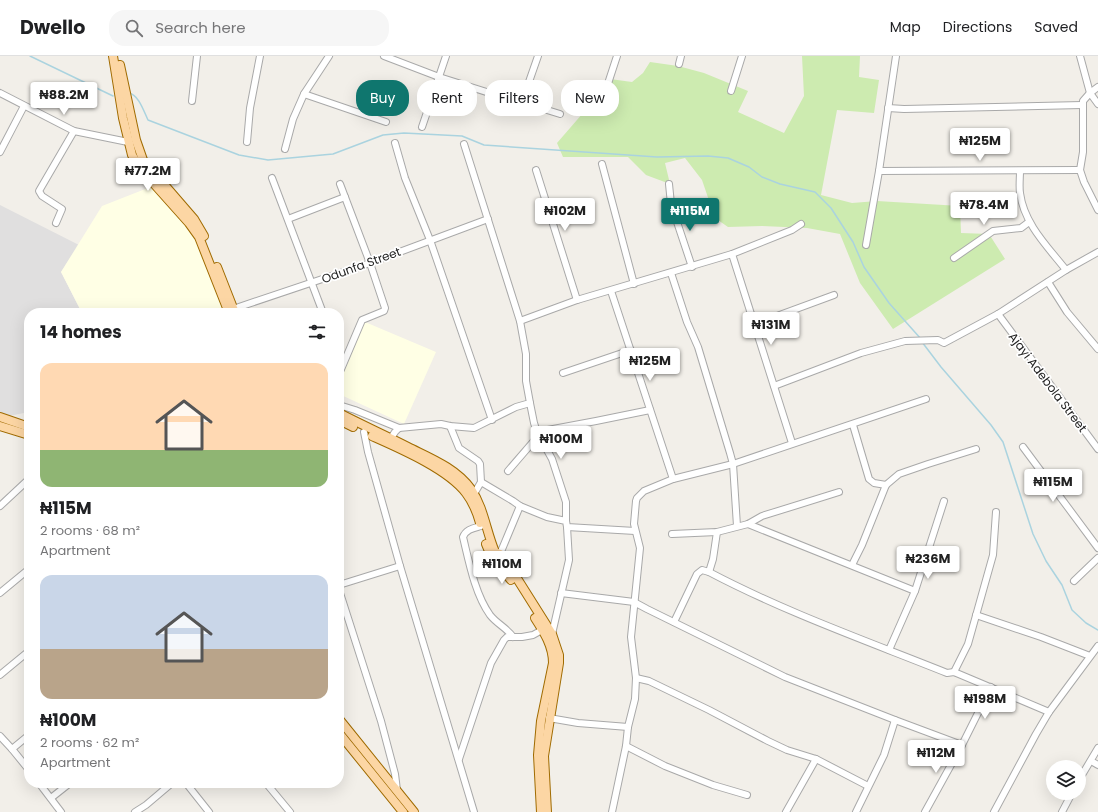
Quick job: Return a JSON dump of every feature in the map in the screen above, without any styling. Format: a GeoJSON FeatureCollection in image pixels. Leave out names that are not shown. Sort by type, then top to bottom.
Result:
{"type":"FeatureCollection","features":[{"type":"Feature","properties":{"kind":"main road"},"geometry":{"type":"LineString","coordinates":[[113,56],[128,142],[132,155],[139,167],[189,223],[199,237],[234,308]]}},
{"type":"Feature","properties":{"kind":"main road"},"geometry":{"type":"LineString","coordinates":[[118,56],[139,152],[148,166],[194,219],[204,235],[235,308]]}},
{"type":"Feature","properties":{"kind":"main road"},"geometry":{"type":"LineString","coordinates":[[344,416],[423,461],[456,482],[471,500],[477,513],[491,556],[514,584],[542,630],[551,648],[553,663],[541,721],[538,755],[541,812]]}},
{"type":"Feature","properties":{"kind":"main road"},"geometry":{"type":"LineString","coordinates":[[0,417],[24,424]]}},
{"type":"Feature","properties":{"kind":"main road"},"geometry":{"type":"LineString","coordinates":[[344,422],[391,438],[449,468],[461,478],[474,494],[482,510],[495,552],[500,554],[552,634],[557,648],[559,663],[544,756],[547,812]]}},
{"type":"Feature","properties":{"kind":"main road"},"geometry":{"type":"LineString","coordinates":[[0,426],[24,433]]}},
{"type":"Feature","properties":{"kind":"main road"},"geometry":{"type":"LineString","coordinates":[[344,725],[414,812]]}},
{"type":"Feature","properties":{"kind":"main road"},"geometry":{"type":"LineString","coordinates":[[344,739],[403,812]]}},
{"type":"Feature","properties":{"kind":"street"},"geometry":{"type":"LineString","coordinates":[[192,101],[197,56]]}},
{"type":"Feature","properties":{"kind":"street"},"geometry":{"type":"LineString","coordinates":[[247,142],[250,108],[260,56]]}},
{"type":"Feature","properties":{"kind":"street"},"geometry":{"type":"LineString","coordinates":[[285,149],[293,119],[304,94],[329,56]]}},
{"type":"Feature","properties":{"kind":"street"},"geometry":{"type":"LineString","coordinates":[[384,56],[439,77],[485,92]]}},
{"type":"Feature","properties":{"kind":"street"},"geometry":{"type":"LineString","coordinates":[[422,127],[446,56]]}},
{"type":"Feature","properties":{"kind":"street"},"geometry":{"type":"LineString","coordinates":[[530,80],[538,56]]}},
{"type":"Feature","properties":{"kind":"street"},"geometry":{"type":"LineString","coordinates":[[609,80],[617,56]]}},
{"type":"Feature","properties":{"kind":"street"},"geometry":{"type":"LineString","coordinates":[[679,64],[681,56]]}},
{"type":"Feature","properties":{"kind":"street"},"geometry":{"type":"LineString","coordinates":[[731,91],[742,56]]}},
{"type":"Feature","properties":{"kind":"street"},"geometry":{"type":"LineString","coordinates":[[866,245],[879,171],[896,56]]}},
{"type":"Feature","properties":{"kind":"street"},"geometry":{"type":"LineString","coordinates":[[1080,56],[1090,93],[1098,104]]}},
{"type":"Feature","properties":{"kind":"street"},"geometry":{"type":"LineString","coordinates":[[1098,87],[1085,98],[1082,105],[1083,152],[1080,170],[1084,182],[1098,210]]}},
{"type":"Feature","properties":{"kind":"street"},"geometry":{"type":"LineString","coordinates":[[0,94],[74,131],[128,142]]}},
{"type":"Feature","properties":{"kind":"street"},"geometry":{"type":"LineString","coordinates":[[304,94],[386,122]]}},
{"type":"Feature","properties":{"kind":"street"},"geometry":{"type":"LineString","coordinates":[[888,108],[904,109],[1082,105]]}},
{"type":"Feature","properties":{"kind":"street"},"geometry":{"type":"LineString","coordinates":[[0,152],[24,106]]}},
{"type":"Feature","properties":{"kind":"street"},"geometry":{"type":"LineString","coordinates":[[553,112],[560,114]]}},
{"type":"Feature","properties":{"kind":"street"},"geometry":{"type":"LineString","coordinates":[[56,223],[62,209],[42,196],[39,191],[74,131]]}},
{"type":"Feature","properties":{"kind":"street"},"geometry":{"type":"LineString","coordinates":[[395,144],[405,178],[430,240],[492,420]]}},
{"type":"Feature","properties":{"kind":"street"},"geometry":{"type":"LineString","coordinates":[[464,144],[520,320],[526,354],[526,381],[534,423],[538,434],[552,459],[566,502],[569,560],[552,634]]}},
{"type":"Feature","properties":{"kind":"street"},"geometry":{"type":"LineString","coordinates":[[602,164],[634,284]]}},
{"type":"Feature","properties":{"kind":"street"},"geometry":{"type":"LineString","coordinates":[[536,170],[577,300]]}},
{"type":"Feature","properties":{"kind":"street"},"geometry":{"type":"LineString","coordinates":[[879,171],[1080,170]]}},
{"type":"Feature","properties":{"kind":"street"},"geometry":{"type":"LineString","coordinates":[[1020,171],[1019,192],[1026,216],[1066,270]]}},
{"type":"Feature","properties":{"kind":"street"},"geometry":{"type":"LineString","coordinates":[[272,178],[321,308]]}},
{"type":"Feature","properties":{"kind":"street"},"geometry":{"type":"LineString","coordinates":[[340,184],[370,263],[385,308],[384,311],[362,320],[344,361]]}},
{"type":"Feature","properties":{"kind":"street"},"geometry":{"type":"LineString","coordinates":[[669,184],[672,204],[692,266]]}},
{"type":"Feature","properties":{"kind":"street"},"geometry":{"type":"LineString","coordinates":[[288,219],[345,197]]}},
{"type":"Feature","properties":{"kind":"street","name":"Odunfa Street"},"geometry":{"type":"LineString","coordinates":[[244,308],[488,219]]}},
{"type":"Feature","properties":{"kind":"street"},"geometry":{"type":"LineString","coordinates":[[954,258],[993,231],[1021,228],[1029,222]]}},
{"type":"Feature","properties":{"kind":"street"},"geometry":{"type":"LineString","coordinates":[[520,320],[577,300],[732,254],[792,230],[801,224]]}},
{"type":"Feature","properties":{"kind":"street"},"geometry":{"type":"LineString","coordinates":[[774,386],[860,353],[905,341],[938,340],[944,343],[998,314],[1066,270],[1098,252]]}},
{"type":"Feature","properties":{"kind":"street"},"geometry":{"type":"LineString","coordinates":[[732,254],[792,444]]}},
{"type":"Feature","properties":{"kind":"street"},"geometry":{"type":"LineString","coordinates":[[671,273],[687,322],[698,347],[733,464],[737,526]]}},
{"type":"Feature","properties":{"kind":"street"},"geometry":{"type":"LineString","coordinates":[[1048,282],[1067,312],[1098,349]]}},
{"type":"Feature","properties":{"kind":"street"},"geometry":{"type":"LineString","coordinates":[[611,291],[673,479]]}},
{"type":"Feature","properties":{"kind":"street"},"geometry":{"type":"LineString","coordinates":[[755,324],[834,295]]}},
{"type":"Feature","properties":{"kind":"street","name":"Ajayi Adebola Street"},"geometry":{"type":"LineString","coordinates":[[998,314],[1098,449]]}},
{"type":"Feature","properties":{"kind":"street"},"geometry":{"type":"LineString","coordinates":[[563,373],[631,350]]}},
{"type":"Feature","properties":{"kind":"street"},"geometry":{"type":"LineString","coordinates":[[614,811],[626,746],[628,726],[636,699],[636,678],[631,637],[640,548],[640,542],[635,531],[637,498],[644,491],[673,479],[733,464],[926,399]]}},
{"type":"Feature","properties":{"kind":"street"},"geometry":{"type":"LineString","coordinates":[[344,407],[399,428],[441,424],[470,428],[492,420],[516,407],[530,403]]}},
{"type":"Feature","properties":{"kind":"street"},"geometry":{"type":"LineString","coordinates":[[508,471],[538,434],[650,410]]}},
{"type":"Feature","properties":{"kind":"street"},"geometry":{"type":"LineString","coordinates":[[374,418],[366,430],[368,452],[400,566],[474,812]]}},
{"type":"Feature","properties":{"kind":"street"},"geometry":{"type":"LineString","coordinates":[[853,424],[867,477],[871,482],[886,485]]}},
{"type":"Feature","properties":{"kind":"street"},"geometry":{"type":"LineString","coordinates":[[450,426],[459,448],[480,464],[481,482],[474,494]]}},
{"type":"Feature","properties":{"kind":"street"},"geometry":{"type":"LineString","coordinates":[[391,438],[399,428]]}},
{"type":"Feature","properties":{"kind":"street"},"geometry":{"type":"LineString","coordinates":[[1023,447],[1098,548]]}},
{"type":"Feature","properties":{"kind":"street"},"geometry":{"type":"LineString","coordinates":[[852,565],[862,545],[886,485],[900,474],[976,449]]}},
{"type":"Feature","properties":{"kind":"street"},"geometry":{"type":"LineString","coordinates":[[481,482],[520,506],[567,524],[635,531]]}},
{"type":"Feature","properties":{"kind":"street"},"geometry":{"type":"LineString","coordinates":[[0,506],[24,484]]}},
{"type":"Feature","properties":{"kind":"street"},"geometry":{"type":"LineString","coordinates":[[672,534],[717,532],[748,524],[762,516],[839,492]]}},
{"type":"Feature","properties":{"kind":"street"},"geometry":{"type":"LineString","coordinates":[[889,650],[915,591],[944,501]]}},
{"type":"Feature","properties":{"kind":"street"},"geometry":{"type":"LineString","coordinates":[[500,554],[520,506]]}},
{"type":"Feature","properties":{"kind":"street"},"geometry":{"type":"LineString","coordinates":[[954,672],[968,644],[993,555],[996,512]]}},
{"type":"Feature","properties":{"kind":"street"},"geometry":{"type":"LineString","coordinates":[[748,524],[915,591]]}},
{"type":"Feature","properties":{"kind":"street"},"geometry":{"type":"LineString","coordinates":[[481,526],[467,531],[463,537],[470,568],[481,598],[491,616],[496,622],[510,632],[513,637]]}},
{"type":"Feature","properties":{"kind":"street"},"geometry":{"type":"LineString","coordinates":[[709,572],[713,559],[717,532]]}},
{"type":"Feature","properties":{"kind":"street"},"geometry":{"type":"LineString","coordinates":[[1074,581],[1098,558]]}},
{"type":"Feature","properties":{"kind":"street"},"geometry":{"type":"LineString","coordinates":[[344,583],[400,566]]}},
{"type":"Feature","properties":{"kind":"street"},"geometry":{"type":"LineString","coordinates":[[674,622],[697,574],[702,570],[771,602],[947,674],[954,672],[1049,712]]}},
{"type":"Feature","properties":{"kind":"street"},"geometry":{"type":"LineString","coordinates":[[0,593],[24,573]]}},
{"type":"Feature","properties":{"kind":"street"},"geometry":{"type":"LineString","coordinates":[[561,593],[634,602],[785,677],[962,745]]}},
{"type":"Feature","properties":{"kind":"street"},"geometry":{"type":"LineString","coordinates":[[344,606],[381,721],[395,774],[397,790]]}},
{"type":"Feature","properties":{"kind":"street"},"geometry":{"type":"LineString","coordinates":[[976,615],[1041,637],[1090,656]]}},
{"type":"Feature","properties":{"kind":"street"},"geometry":{"type":"LineString","coordinates":[[459,758],[491,663],[504,640],[506,637],[533,635],[542,630]]}},
{"type":"Feature","properties":{"kind":"street"},"geometry":{"type":"LineString","coordinates":[[994,812],[1049,712],[1098,646]]}},
{"type":"Feature","properties":{"kind":"street"},"geometry":{"type":"LineString","coordinates":[[0,675],[24,655]]}},
{"type":"Feature","properties":{"kind":"street"},"geometry":{"type":"LineString","coordinates":[[636,678],[649,681],[778,746],[816,759],[868,786]]}},
{"type":"Feature","properties":{"kind":"street"},"geometry":{"type":"LineString","coordinates":[[925,812],[962,745],[991,687]]}},
{"type":"Feature","properties":{"kind":"street"},"geometry":{"type":"LineString","coordinates":[[549,718],[628,726]]}},
{"type":"Feature","properties":{"kind":"street"},"geometry":{"type":"LineString","coordinates":[[856,812],[884,755],[895,720]]}},
{"type":"Feature","properties":{"kind":"street"},"geometry":{"type":"LineString","coordinates":[[0,736],[24,764]]}},
{"type":"Feature","properties":{"kind":"street"},"geometry":{"type":"LineString","coordinates":[[12,749],[24,739]]}},
{"type":"Feature","properties":{"kind":"street"},"geometry":{"type":"LineString","coordinates":[[626,746],[665,766],[713,786],[747,795]]}},
{"type":"Feature","properties":{"kind":"street"},"geometry":{"type":"LineString","coordinates":[[1086,768],[1098,748]]}},
{"type":"Feature","properties":{"kind":"street"},"geometry":{"type":"LineString","coordinates":[[786,812],[816,759]]}},
{"type":"Feature","properties":{"kind":"street"},"geometry":{"type":"LineString","coordinates":[[1091,760],[1098,765]]}},
{"type":"Feature","properties":{"kind":"street"},"geometry":{"type":"LineString","coordinates":[[43,788],[61,812]]}},
{"type":"Feature","properties":{"kind":"street"},"geometry":{"type":"LineString","coordinates":[[51,798],[64,788]]}},
{"type":"Feature","properties":{"kind":"street"},"geometry":{"type":"LineString","coordinates":[[135,812],[166,788]]}},
{"type":"Feature","properties":{"kind":"street"},"geometry":{"type":"LineString","coordinates":[[190,788],[209,812]]}},
{"type":"Feature","properties":{"kind":"street"},"geometry":{"type":"LineString","coordinates":[[270,788],[290,812]]}},
{"type":"Feature","properties":{"kind":"street"},"geometry":{"type":"LineString","coordinates":[[1062,812],[1068,800]]}},
{"type":"Feature","properties":{"kind":"street"},"geometry":{"type":"LineString","coordinates":[[146,805],[147,812]]}},
{"type":"Feature","properties":{"kind":"shaded area"},"geometry":{"type":"Polygon","coordinates":[[[158,184],[192,219],[229,308],[79,308],[61,272],[102,206],[158,184]]]}},
{"type":"Feature","properties":{"kind":"shaded area"},"geometry":{"type":"Polygon","coordinates":[[[0,205],[79,245],[61,272],[79,308],[24,308],[24,413],[9,416],[0,413],[0,205]]]}},
{"type":"Feature","properties":{"kind":"shaded area"},"geometry":{"type":"Polygon","coordinates":[[[365,322],[436,352],[404,424],[344,396],[344,370],[365,322]]]}},
{"type":"Feature","properties":{"kind":"green space"},"geometry":{"type":"Polygon","coordinates":[[[802,56],[860,56],[859,77],[879,80],[874,113],[837,110],[821,195],[852,203],[877,201],[960,206],[961,233],[989,234],[1005,259],[893,329],[860,283],[840,234],[807,228],[762,226],[728,227],[715,218],[702,180],[685,158],[665,163],[670,184],[646,175],[628,157],[563,157],[557,143],[580,116],[619,116],[619,80],[632,82],[643,73],[650,62],[678,66],[704,73],[748,91],[738,112],[784,133],[804,96],[802,56]]]}},
{"type":"Feature","properties":{"kind":"waterway"},"geometry":{"type":"LineString","coordinates":[[30,56],[113,96]]}},
{"type":"Feature","properties":{"kind":"waterway"},"geometry":{"type":"LineString","coordinates":[[129,93],[136,97],[148,120],[239,155],[268,160],[333,154],[383,135],[404,133],[462,136],[484,145],[657,157],[708,156],[728,158],[749,167],[762,177],[780,184],[815,192],[831,208],[853,242],[864,267],[889,303],[921,339]]}},
{"type":"Feature","properties":{"kind":"waterway"},"geometry":{"type":"LineString","coordinates":[[922,342],[941,367],[991,425],[1003,442],[1033,534],[1046,561],[1062,585],[1072,610],[1086,623],[1098,630]]}}]}
